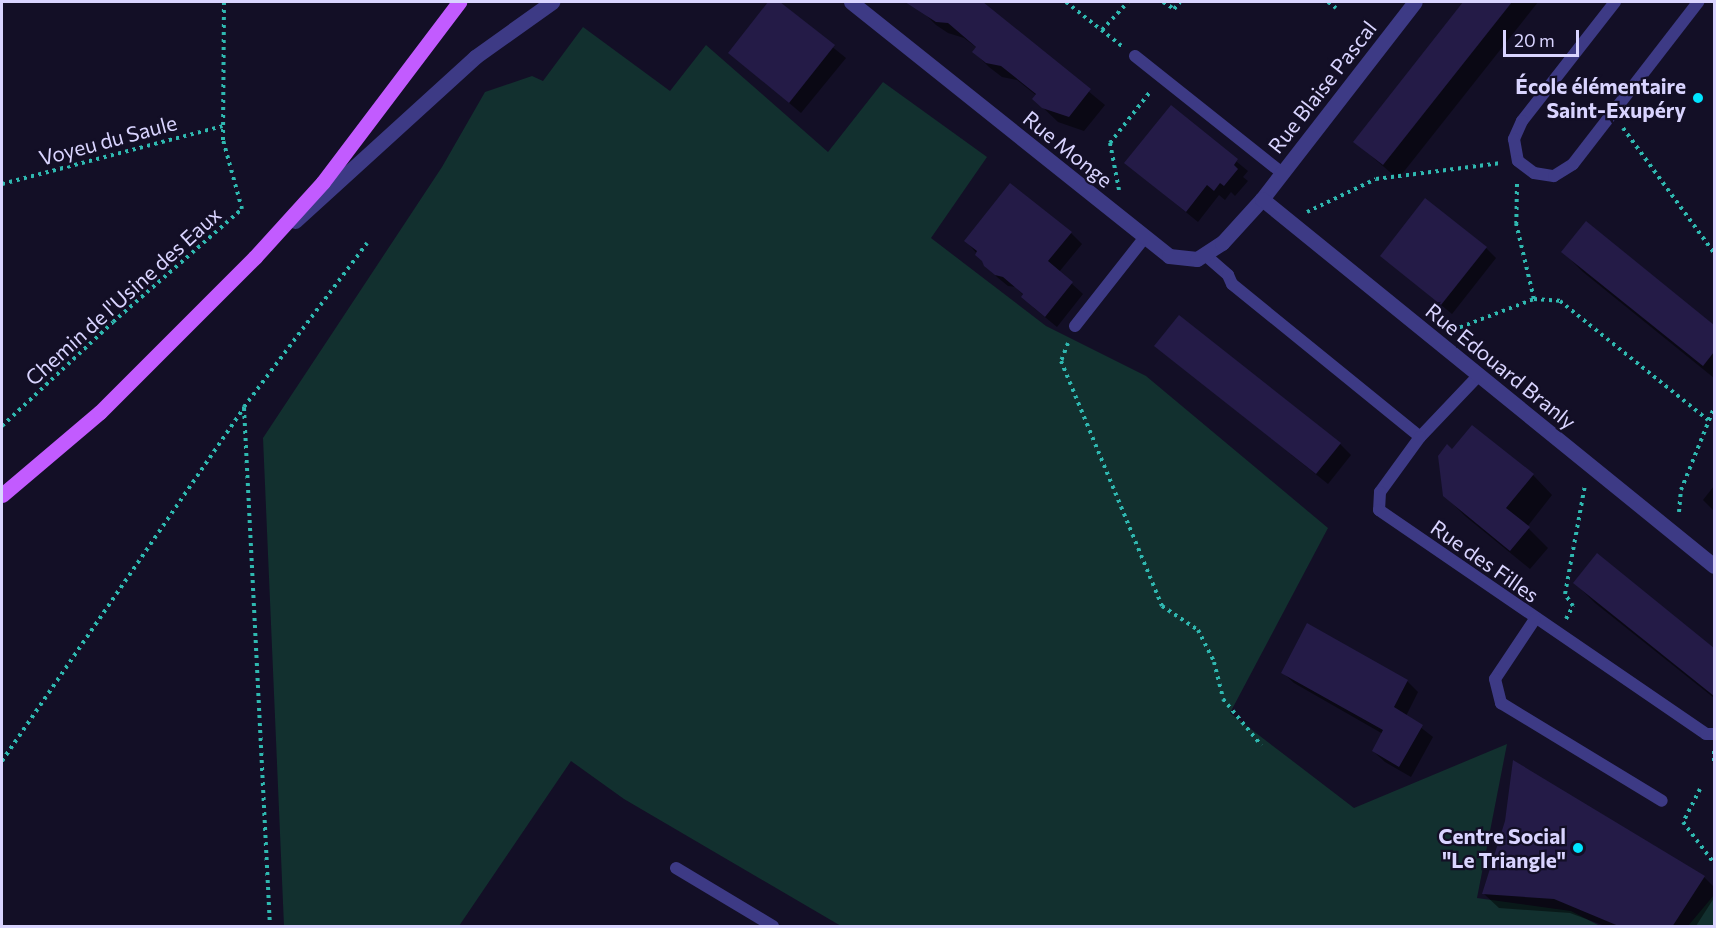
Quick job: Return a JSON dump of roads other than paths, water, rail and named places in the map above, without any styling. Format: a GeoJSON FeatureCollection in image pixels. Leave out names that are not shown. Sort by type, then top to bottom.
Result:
{"type":"FeatureCollection","features":[{"type":"Feature","properties":{"kind":"main road"},"geometry":{"type":"LineString","coordinates":[[2,495],[99,412],[255,257],[323,182],[459,2]]}},
{"type":"Feature","properties":{"kind":"street"},"geometry":{"type":"LineString","coordinates":[[255,257],[475,57],[552,2]]}},
{"type":"Feature","properties":{"kind":"street","name":"Rue Monge"},"geometry":{"type":"LineString","coordinates":[[851,2],[1169,256],[1197,259],[1204,255]]}},
{"type":"Feature","properties":{"kind":"street","name":"Rue Blaise Pascal"},"geometry":{"type":"LineString","coordinates":[[1262,199],[1415,2]]}},
{"type":"Feature","properties":{"kind":"street"},"geometry":{"type":"LineString","coordinates":[[1204,255],[1222,243],[1262,199]]}},
{"type":"Feature","properties":{"kind":"street","name":"Rue Edouard Branly"},"geometry":{"type":"LineString","coordinates":[[1262,199],[1714,566]]}},
{"type":"Feature","properties":{"kind":"lane"},"geometry":{"type":"LineString","coordinates":[[1615,2],[1522,121],[1514,140],[1518,161],[1534,172],[1554,176],[1573,164],[1698,2]]}},
{"type":"Feature","properties":{"kind":"lane"},"geometry":{"type":"LineString","coordinates":[[1135,56],[1282,172]]}},
{"type":"Feature","properties":{"kind":"lane"},"geometry":{"type":"LineString","coordinates":[[1075,326],[1145,237]]}},
{"type":"Feature","properties":{"kind":"lane"},"geometry":{"type":"LineString","coordinates":[[1204,255],[1228,275],[1232,284],[1420,437]]}},
{"type":"Feature","properties":{"kind":"lane","name":"Rue des Filles"},"geometry":{"type":"LineString","coordinates":[[1479,375],[1420,437],[1380,492],[1379,510],[1558,635],[1706,734],[1714,734]]}},
{"type":"Feature","properties":{"kind":"lane"},"geometry":{"type":"LineString","coordinates":[[1535,619],[1495,679],[1501,703],[1662,801]]}},
{"type":"Feature","properties":{"kind":"lane"},"geometry":{"type":"LineString","coordinates":[[676,868],[773,927]]}},
{"type":"Feature","properties":{"kind":"place","name":"École élémentaire Saint-Exupéry"},"geometry":{"type":"Point","coordinates":[1698,98]}},
{"type":"Feature","properties":{"kind":"place","name":"Centre Social \"Le Triangle\""},"geometry":{"type":"Point","coordinates":[1578,848]}}]}
